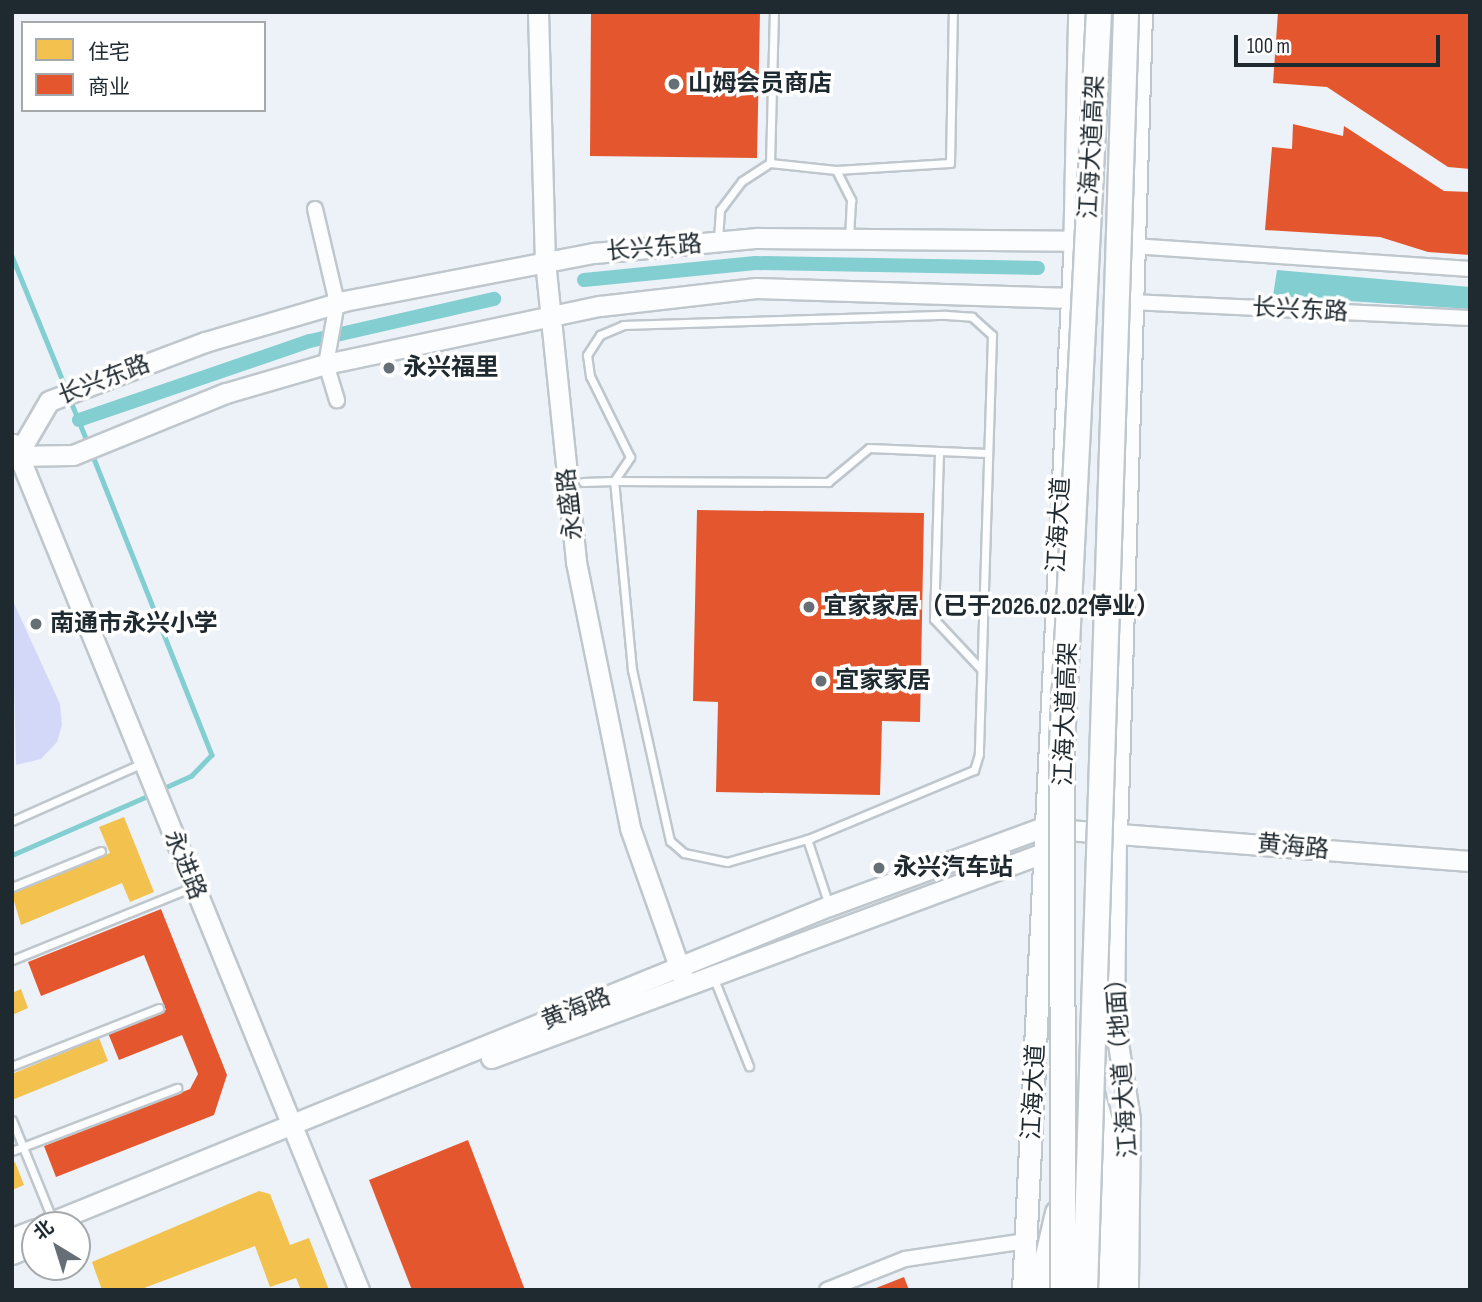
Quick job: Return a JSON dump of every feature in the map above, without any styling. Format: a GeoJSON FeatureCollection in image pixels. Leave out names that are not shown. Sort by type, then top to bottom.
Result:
{"type":"FeatureCollection","features":[{"type":"Feature","properties":{"kind":"highway","name":"江海大道高架"},"geometry":{"type":"LineString","coordinates":[[1063,1290],[1067,1175],[1062,744],[1099,12]]}},
{"type":"Feature","properties":{"kind":"highway","name":"江海大道高架"},"geometry":{"type":"LineString","coordinates":[[1085,1290],[1126,12]]}},
{"type":"Feature","properties":{"kind":"highway"},"geometry":{"type":"LineString","coordinates":[[1090,1084],[1113,1165],[1110,1290]]}},
{"type":"Feature","properties":{"kind":"highway"},"geometry":{"type":"LineString","coordinates":[[1040,1290],[1067,1175]]}},
{"type":"Feature","properties":{"kind":"main road","name":"江海大道"},"geometry":{"type":"LineString","coordinates":[[1023,1290],[1041,828],[1074,241],[1079,12]]}},
{"type":"Feature","properties":{"kind":"main road"},"geometry":{"type":"LineString","coordinates":[[1116,835],[1141,12]]}},
{"type":"Feature","properties":{"kind":"street","name":"永盛路"},"geometry":{"type":"LineString","coordinates":[[538,12],[545,261],[576,562],[609,738],[631,828],[682,975]]}},
{"type":"Feature","properties":{"kind":"street"},"geometry":{"type":"LineString","coordinates":[[315,209],[337,303],[326,364],[337,400]]}},
{"type":"Feature","properties":{"kind":"street","name":"长兴东路"},"geometry":{"type":"LineString","coordinates":[[14,450],[49,401],[80,388],[337,303],[545,261],[718,242],[849,238],[1074,241]]}},
{"type":"Feature","properties":{"kind":"street"},"geometry":{"type":"LineString","coordinates":[[1133,246],[1470,269]]}},
{"type":"Feature","properties":{"kind":"street","name":"长兴东路"},"geometry":{"type":"LineString","coordinates":[[14,450],[74,454],[226,393],[326,364],[551,316],[755,288],[1071,298]]}},
{"type":"Feature","properties":{"kind":"street","name":"长兴东路"},"geometry":{"type":"LineString","coordinates":[[1131,302],[1470,318]]}},
{"type":"Feature","properties":{"kind":"street","name":"永进路"},"geometry":{"type":"LineString","coordinates":[[14,450],[359,1290]]}},
{"type":"Feature","properties":{"kind":"street","name":"黄海路"},"geometry":{"type":"LineString","coordinates":[[708,965],[829,906],[1041,828],[1470,861]]}},
{"type":"Feature","properties":{"kind":"street","name":"黄海路"},"geometry":{"type":"LineString","coordinates":[[81,1211],[708,965],[1042,851],[1116,835]]}},
{"type":"Feature","properties":{"kind":"street","name":"江海大道（地面）"},"geometry":{"type":"LineString","coordinates":[[1116,835],[1114,1018],[1130,1119],[1128,1290]]}},
{"type":"Feature","properties":{"kind":"street","name":"黄海路"},"geometry":{"type":"LineString","coordinates":[[91,1220],[292,1130]]}},
{"type":"Feature","properties":{"kind":"street"},"geometry":{"type":"LineString","coordinates":[[827,1290],[905,1259],[1026,1241]]}},
{"type":"Feature","properties":{"kind":"lane"},"geometry":{"type":"LineString","coordinates":[[770,163],[774,12]]}},
{"type":"Feature","properties":{"kind":"lane"},"geometry":{"type":"LineString","coordinates":[[718,242],[720,210],[742,181],[770,163],[836,170],[950,163],[953,12]]}},
{"type":"Feature","properties":{"kind":"lane"},"geometry":{"type":"LineString","coordinates":[[836,170],[851,200],[849,238]]}},
{"type":"Feature","properties":{"kind":"lane"},"geometry":{"type":"LineString","coordinates":[[873,314],[972,317],[992,335],[974,770],[807,839],[727,862],[684,853],[670,841],[632,670],[614,481],[630,457],[590,376],[587,355],[600,335],[623,325],[873,314]]}},
{"type":"Feature","properties":{"kind":"lane"},"geometry":{"type":"LineString","coordinates":[[583,482],[828,482],[869,448],[987,453]]}},
{"type":"Feature","properties":{"kind":"lane"},"geometry":{"type":"LineString","coordinates":[[939,452],[934,619],[980,668]]}},
{"type":"Feature","properties":{"kind":"lane"},"geometry":{"type":"LineString","coordinates":[[12,821],[146,768]]}},
{"type":"Feature","properties":{"kind":"lane"},"geometry":{"type":"LineString","coordinates":[[807,839],[829,906]]}},
{"type":"Feature","properties":{"kind":"lane"},"geometry":{"type":"LineString","coordinates":[[12,887],[101,851]]}},
{"type":"Feature","properties":{"kind":"lane"},"geometry":{"type":"LineString","coordinates":[[12,960],[194,887]]}},
{"type":"Feature","properties":{"kind":"lane"},"geometry":{"type":"LineString","coordinates":[[708,965],[748,1066]]}},
{"type":"Feature","properties":{"kind":"lane"},"geometry":{"type":"LineString","coordinates":[[12,1066],[159,1008]]}},
{"type":"Feature","properties":{"kind":"lane"},"geometry":{"type":"LineString","coordinates":[[12,1151],[177,1088]]}},
{"type":"Feature","properties":{"kind":"lane"},"geometry":{"type":"LineString","coordinates":[[12,1120],[23,1147],[40,1211]]}},
{"type":"Feature","properties":{"kind":"shaded area"},"geometry":{"type":"Polygon","coordinates":[[[1277,270],[1470,287],[1470,309],[1273,296],[1277,270]]]}},
{"type":"Feature","properties":{"kind":"shaded area"},"geometry":{"type":"Polygon","coordinates":[[[12,599],[60,704],[62,725],[57,742],[41,759],[16,765],[12,599]]]}},
{"type":"Feature","properties":{"kind":"building: 住宅"},"geometry":{"type":"Polygon","coordinates":[[[124,817],[154,892],[130,902],[122,883],[21,925],[12,894],[110,853],[99,827],[124,817]]]}},
{"type":"Feature","properties":{"kind":"building: 住宅"},"geometry":{"type":"Polygon","coordinates":[[[21,989],[28,1008],[12,1015],[12,993],[21,989]]]}},
{"type":"Feature","properties":{"kind":"building: 住宅"},"geometry":{"type":"Polygon","coordinates":[[[99,1038],[108,1061],[12,1100],[12,1074],[99,1038]]]}},
{"type":"Feature","properties":{"kind":"building: 住宅"},"geometry":{"type":"Polygon","coordinates":[[[15,1162],[24,1185],[12,1190],[12,1163],[15,1162]]]}},
{"type":"Feature","properties":{"kind":"building: 住宅"},"geometry":{"type":"Polygon","coordinates":[[[259,1191],[270,1194],[290,1245],[309,1238],[329,1290],[301,1290],[296,1278],[270,1287],[255,1246],[139,1290],[102,1290],[92,1262],[259,1191]]]}},
{"type":"Feature","properties":{"kind":"building: 商业","name":"山姆会员商店"},"geometry":{"type":"Polygon","coordinates":[[[591,12],[760,12],[757,158],[590,156],[591,12]]]}},
{"type":"Feature","properties":{"kind":"building: 商业"},"geometry":{"type":"Polygon","coordinates":[[[1278,12],[1470,12],[1470,169],[1448,167],[1327,87],[1273,83],[1278,12]]]}},
{"type":"Feature","properties":{"kind":"building: 商业"},"geometry":{"type":"Polygon","coordinates":[[[1293,124],[1343,136],[1344,126],[1444,191],[1470,192],[1470,255],[1428,252],[1380,237],[1265,230],[1272,147],[1292,149],[1293,124]]]}},
{"type":"Feature","properties":{"kind":"building: 商业","name":"宜家家居（已于2026.02.02停业）"},"geometry":{"type":"Polygon","coordinates":[[[697,510],[924,513],[920,722],[882,721],[880,795],[716,792],[718,702],[693,701],[697,510]]]}},
{"type":"Feature","properties":{"kind":"building: 商业"},"geometry":{"type":"Polygon","coordinates":[[[161,909],[227,1075],[214,1115],[56,1177],[44,1146],[190,1089],[198,1074],[182,1035],[119,1060],[108,1033],[166,1010],[144,955],[41,996],[28,962],[161,909]]]}},
{"type":"Feature","properties":{"kind":"building: 商业"},"geometry":{"type":"Polygon","coordinates":[[[468,1140],[525,1290],[412,1290],[369,1180],[468,1140]]]}},
{"type":"Feature","properties":{"kind":"building: 商业"},"geometry":{"type":"Polygon","coordinates":[[[904,1277],[909,1290],[871,1290],[904,1277]]]}},
{"type":"Feature","properties":{"kind":"waterway"},"geometry":{"type":"LineString","coordinates":[[12,256],[66,388]]}},
{"type":"Feature","properties":{"kind":"waterway"},"geometry":{"type":"LineString","coordinates":[[584,280],[755,263],[1038,268]]}},
{"type":"Feature","properties":{"kind":"waterway"},"geometry":{"type":"LineString","coordinates":[[79,420],[310,341],[494,299]]}},
{"type":"Feature","properties":{"kind":"waterway"},"geometry":{"type":"LineString","coordinates":[[70,399],[88,443]]}},
{"type":"Feature","properties":{"kind":"waterway"},"geometry":{"type":"LineString","coordinates":[[91,451],[212,755],[192,776],[160,790]]}},
{"type":"Feature","properties":{"kind":"waterway"},"geometry":{"type":"LineString","coordinates":[[12,855],[152,794]]}},
{"type":"Feature","properties":{"kind":"place","name":"山姆会员商店"},"geometry":{"type":"Point","coordinates":[674,84]}},
{"type":"Feature","properties":{"kind":"place","name":"永兴福里"},"geometry":{"type":"Point","coordinates":[389,368]}},
{"type":"Feature","properties":{"kind":"place","name":"宜家家居（已于2026.02.02停业）"},"geometry":{"type":"Point","coordinates":[809,607]}},
{"type":"Feature","properties":{"kind":"place","name":"南通市永兴小学"},"geometry":{"type":"Point","coordinates":[36,624]}},
{"type":"Feature","properties":{"kind":"place","name":"宜家家居"},"geometry":{"type":"Point","coordinates":[821,681]}},
{"type":"Feature","properties":{"kind":"place","name":"永兴汽车站"},"geometry":{"type":"Point","coordinates":[879,868]}}]}
